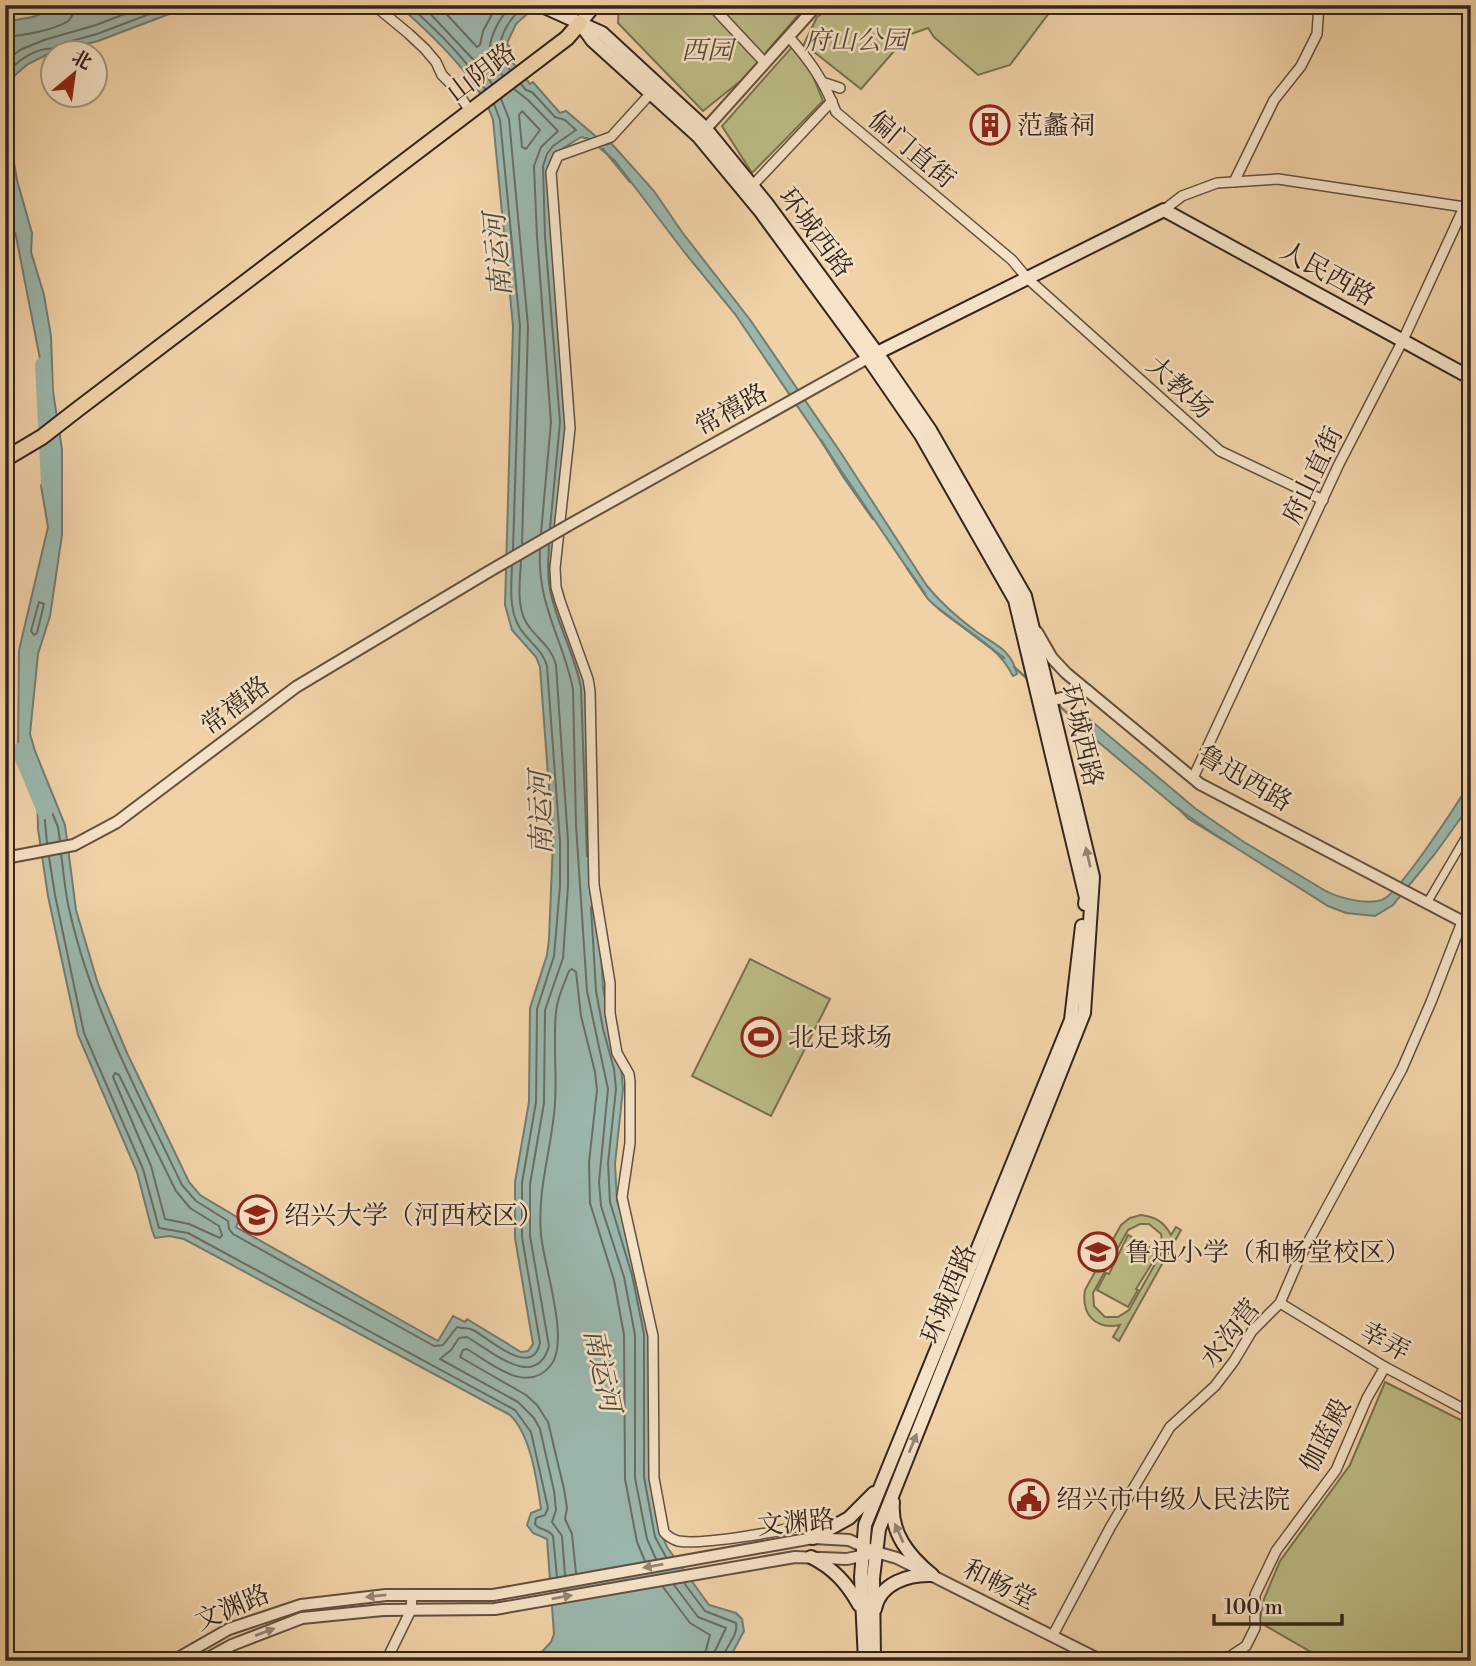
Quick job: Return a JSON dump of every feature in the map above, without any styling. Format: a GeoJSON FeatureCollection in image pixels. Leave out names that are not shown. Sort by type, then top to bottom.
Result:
{"type":"FeatureCollection","features":[{"type":"Feature","properties":{"kind":"main road"},"geometry":{"type":"LineString","coordinates":[[540,5],[580,23],[596,5]]}},
{"type":"Feature","properties":{"kind":"main road","name":"山阴路"},"geometry":{"type":"LineString","coordinates":[[5,459],[481,98],[560,33],[580,23]]}},
{"type":"Feature","properties":{"kind":"main road","name":"环城西路"},"geometry":{"type":"LineString","coordinates":[[580,23],[592,40],[651,93],[702,133],[930,430],[1025,596],[1045,678],[1046,703]]}},
{"type":"Feature","properties":{"kind":"main road","name":"环城西路"},"geometry":{"type":"LineString","coordinates":[[580,23],[602,33],[752,186],[873,355],[921,435],[1015,600],[1032,667],[1050,719],[1086,898],[1071,1020],[892,1478],[876,1552],[867,1577]]}},
{"type":"Feature","properties":{"kind":"main road","name":"山阴路"},"geometry":{"type":"LineString","coordinates":[[5,448],[47,427],[466,105],[481,98]]}},
{"type":"Feature","properties":{"kind":"main road"},"geometry":{"type":"LineString","coordinates":[[873,355],[1164,210]]}},
{"type":"Feature","properties":{"kind":"main road","name":"人民西路"},"geometry":{"type":"LineString","coordinates":[[1164,210],[1471,377]]}},
{"type":"Feature","properties":{"kind":"main road"},"geometry":{"type":"LineString","coordinates":[[813,1538],[849,1518],[892,1478]]}},
{"type":"Feature","properties":{"kind":"main road"},"geometry":{"type":"LineString","coordinates":[[892,1478],[892,1515],[896,1530],[915,1561],[932,1575]]}},
{"type":"Feature","properties":{"kind":"main road","name":"环城西路"},"geometry":{"type":"LineString","coordinates":[[867,1577],[862,1551],[865,1525],[892,1478]]}},
{"type":"Feature","properties":{"kind":"main road"},"geometry":{"type":"LineString","coordinates":[[811,1557],[841,1577],[862,1609]]}},
{"type":"Feature","properties":{"kind":"main road"},"geometry":{"type":"LineString","coordinates":[[873,1620],[875,1604],[888,1587],[911,1577],[932,1575]]}},
{"type":"Feature","properties":{"kind":"main road"},"geometry":{"type":"LineString","coordinates":[[865,1661],[862,1609],[867,1577]]}},
{"type":"Feature","properties":{"kind":"main road"},"geometry":{"type":"LineString","coordinates":[[867,1577],[873,1620],[874,1661]]}},
{"type":"Feature","properties":{"kind":"street"},"geometry":{"type":"LineString","coordinates":[[374,5],[425,49],[466,105]]}},
{"type":"Feature","properties":{"kind":"street"},"geometry":{"type":"LineString","coordinates":[[711,5],[765,64]]}},
{"type":"Feature","properties":{"kind":"street"},"geometry":{"type":"LineString","coordinates":[[702,133],[817,5]]}},
{"type":"Feature","properties":{"kind":"street"},"geometry":{"type":"LineString","coordinates":[[1234,182],[1274,100],[1301,66],[1317,34],[1319,5]]}},
{"type":"Feature","properties":{"kind":"street","name":"偏门直街"},"geometry":{"type":"LineString","coordinates":[[789,37],[825,83],[836,112],[1012,260],[1027,278]]}},
{"type":"Feature","properties":{"kind":"street"},"geometry":{"type":"LineString","coordinates":[[825,83],[840,88]]}},
{"type":"Feature","properties":{"kind":"street"},"geometry":{"type":"LineString","coordinates":[[651,93],[611,137],[558,156],[551,172],[570,428],[555,550],[556,587],[590,691],[594,885],[610,983],[610,1013],[617,1052],[631,1082],[630,1143],[622,1197],[653,1336],[654,1478],[664,1532],[674,1540],[683,1541],[736,1537],[806,1523],[812,1525],[813,1538]]}},
{"type":"Feature","properties":{"kind":"street"},"geometry":{"type":"LineString","coordinates":[[752,186],[832,102]]}},
{"type":"Feature","properties":{"kind":"street"},"geometry":{"type":"LineString","coordinates":[[1164,210],[1182,196],[1217,183],[1278,179],[1468,206]]}},
{"type":"Feature","properties":{"kind":"street","name":"府山直街"},"geometry":{"type":"LineString","coordinates":[[1193,778],[1322,500],[1468,206],[1471,192]]}},
{"type":"Feature","properties":{"kind":"street","name":"大教场"},"geometry":{"type":"LineString","coordinates":[[1027,278],[1220,451],[1322,500]]}},
{"type":"Feature","properties":{"kind":"street","name":"常禧路"},"geometry":{"type":"LineString","coordinates":[[5,858],[75,845],[117,822],[296,687],[569,525],[873,355]]}},
{"type":"Feature","properties":{"kind":"street","name":"鲁迅西路"},"geometry":{"type":"LineString","coordinates":[[1032,624],[1052,658],[1193,778],[1466,924]]}},
{"type":"Feature","properties":{"kind":"street"},"geometry":{"type":"LineString","coordinates":[[1046,703],[1088,691]]}},
{"type":"Feature","properties":{"kind":"street"},"geometry":{"type":"LineString","coordinates":[[1427,903],[1471,828]]}},
{"type":"Feature","properties":{"kind":"street","name":"水沟营"},"geometry":{"type":"LineString","coordinates":[[1053,1635],[1111,1526],[1170,1427],[1215,1386],[1252,1331],[1280,1303],[1299,1259],[1402,1069],[1466,924]]}},
{"type":"Feature","properties":{"kind":"street","name":"幸弄"},"geometry":{"type":"LineString","coordinates":[[1280,1303],[1385,1367],[1471,1413]]}},
{"type":"Feature","properties":{"kind":"street","name":"伽蓝殿"},"geometry":{"type":"LineString","coordinates":[[1223,1661],[1246,1646],[1255,1628],[1255,1594],[1276,1551],[1336,1470],[1367,1398],[1385,1367]]}},
{"type":"Feature","properties":{"kind":"street","name":"文渊路"},"geometry":{"type":"LineString","coordinates":[[173,1661],[229,1629],[301,1605],[387,1595],[493,1595],[813,1538],[849,1540],[862,1551]]}},
{"type":"Feature","properties":{"kind":"street","name":"文渊路"},"geometry":{"type":"LineString","coordinates":[[203,1661],[232,1645],[302,1618],[383,1610],[495,1609],[795,1557],[847,1559],[862,1551],[876,1552]]}},
{"type":"Feature","properties":{"kind":"street","name":"和畅堂"},"geometry":{"type":"LineString","coordinates":[[876,1552],[897,1558],[1102,1661]]}},
{"type":"Feature","properties":{"kind":"street"},"geometry":{"type":"LineString","coordinates":[[386,1661],[411,1610],[412,1596]]}},
{"type":"Feature","properties":{"kind":"green space","name":"西园"},"geometry":{"type":"Polygon","coordinates":[[[619,5],[807,5],[743,79],[703,111],[618,23],[619,5]]]}},
{"type":"Feature","properties":{"kind":"green space","name":"府山公园"},"geometry":{"type":"Polygon","coordinates":[[[836,5],[1055,5],[1010,65],[978,75],[934,37],[928,28],[908,35],[861,89],[804,44],[817,17],[836,5]]]}},
{"type":"Feature","properties":{"kind":"green space"},"geometry":{"type":"Polygon","coordinates":[[[792,47],[811,71],[823,101],[752,173],[722,126],[792,47]]]}},
{"type":"Feature","properties":{"kind":"green space","name":"北足球场"},"geometry":{"type":"Polygon","coordinates":[[[750,959],[830,999],[771,1116],[692,1076],[750,959]]]}},
{"type":"Feature","properties":{"kind":"green space"},"geometry":{"type":"Polygon","coordinates":[[[1141,1215],[1155,1219],[1162,1223],[1171,1235],[1176,1227],[1181,1230],[1119,1341],[1113,1337],[1120,1325],[1103,1325],[1097,1322],[1088,1313],[1084,1299],[1085,1290],[1121,1225],[1130,1218],[1141,1215]],[[1140,1224],[1128,1230],[1093,1293],[1094,1306],[1105,1317],[1118,1317],[1129,1310],[1163,1250],[1161,1234],[1149,1224],[1140,1224]]]}},
{"type":"Feature","properties":{"kind":"green space"},"geometry":{"type":"Polygon","coordinates":[[[1128,1235],[1159,1252],[1128,1307],[1097,1290],[1106,1273],[1109,1274],[1128,1235]]]}},
{"type":"Feature","properties":{"kind":"green space"},"geometry":{"type":"Polygon","coordinates":[[[1385,1382],[1471,1425],[1471,1661],[1314,1661],[1316,1655],[1259,1622],[1264,1599],[1280,1561],[1350,1465],[1385,1382]]]}},
{"type":"Feature","properties":{"kind":"water","name":"南运河"},"geometry":{"type":"Polygon","coordinates":[[[68,5],[193,5],[106,38],[38,38],[38,59],[15,75],[11,84],[8,127],[17,180],[32,233],[31,252],[44,295],[51,336],[53,392],[62,449],[62,535],[50,616],[38,654],[30,734],[65,825],[76,910],[98,984],[127,1053],[189,1182],[200,1195],[240,1219],[236,1227],[438,1341],[453,1316],[465,1322],[467,1319],[521,1352],[528,1351],[533,1344],[515,1238],[515,1182],[529,1102],[530,1008],[547,955],[549,939],[553,842],[540,667],[536,657],[512,630],[505,605],[513,326],[493,120],[487,105],[466,74],[439,43],[398,5],[537,5],[516,24],[507,43],[510,48],[505,53],[530,84],[533,82],[560,113],[566,111],[606,145],[611,143],[654,191],[751,321],[927,586],[957,616],[1006,653],[1014,666],[1017,674],[1013,676],[986,643],[928,599],[735,314],[615,161],[589,139],[581,137],[559,151],[550,166],[567,422],[555,576],[586,675],[603,989],[621,1067],[623,1089],[615,1164],[617,1201],[626,1227],[651,1333],[651,1476],[662,1535],[667,1547],[709,1605],[736,1613],[742,1619],[744,1631],[728,1661],[543,1661],[540,1654],[551,1642],[554,1634],[547,1539],[533,1533],[527,1525],[531,1513],[541,1509],[528,1446],[510,1415],[184,1239],[169,1236],[155,1238],[137,1172],[78,1035],[48,896],[38,829],[37,791],[18,752],[19,650],[48,527],[41,486],[50,456],[42,369],[5,180],[5,22],[32,17],[68,5]]]}},
{"type":"Feature","properties":{"kind":"water"},"geometry":{"type":"Polygon","coordinates":[[[1083,714],[1196,809],[1244,842],[1324,890],[1352,900],[1382,900],[1390,894],[1428,846],[1471,781],[1471,804],[1393,905],[1375,916],[1346,913],[1328,906],[1177,808],[1072,720],[1076,715],[1083,714]]]}},
{"type":"Feature","properties":{"kind":"waterway"},"geometry":{"type":"LineString","coordinates":[[603,149],[630,182]]}},
{"type":"Feature","properties":{"kind":"waterway"},"geometry":{"type":"LineString","coordinates":[[5,189],[14,224]]}},
{"type":"Feature","properties":{"kind":"waterway"},"geometry":{"type":"LineString","coordinates":[[43,365],[49,483]]}},
{"type":"Feature","properties":{"kind":"waterway"},"geometry":{"type":"LineString","coordinates":[[821,440],[873,519]]}},
{"type":"Feature","properties":{"kind":"waterway"},"geometry":{"type":"LineString","coordinates":[[907,568],[925,594]]}},
{"type":"Feature","properties":{"kind":"waterway"},"geometry":{"type":"LineString","coordinates":[[939,609],[1004,658]]}},
{"type":"Feature","properties":{"kind":"waterway"},"geometry":{"type":"LineString","coordinates":[[1014,667],[1030,681]]}},
{"type":"Feature","properties":{"kind":"waterway"},"geometry":{"type":"LineString","coordinates":[[1056,703],[1075,720]]}},
{"type":"Feature","properties":{"kind":"waterway"},"geometry":{"type":"LineString","coordinates":[[20,751],[45,811]]}},
{"type":"Feature","properties":{"kind":"waterway"},"geometry":{"type":"LineString","coordinates":[[1178,808],[1189,819],[1230,844]]}},
{"type":"Feature","properties":{"kind":"place","name":"范蠡祠"},"geometry":{"type":"Point","coordinates":[990,125]}},
{"type":"Feature","properties":{"kind":"place","name":"北足球场"},"geometry":{"type":"Point","coordinates":[761,1037]}},
{"type":"Feature","properties":{"kind":"place","name":"绍兴大学（河西校区）"},"geometry":{"type":"Point","coordinates":[257,1215]}},
{"type":"Feature","properties":{"kind":"place","name":"鲁迅小学（和畅堂校区）"},"geometry":{"type":"Point","coordinates":[1098,1252]}},
{"type":"Feature","properties":{"kind":"place","name":"绍兴市中级人民法院"},"geometry":{"type":"Point","coordinates":[1029,1499]}}]}
